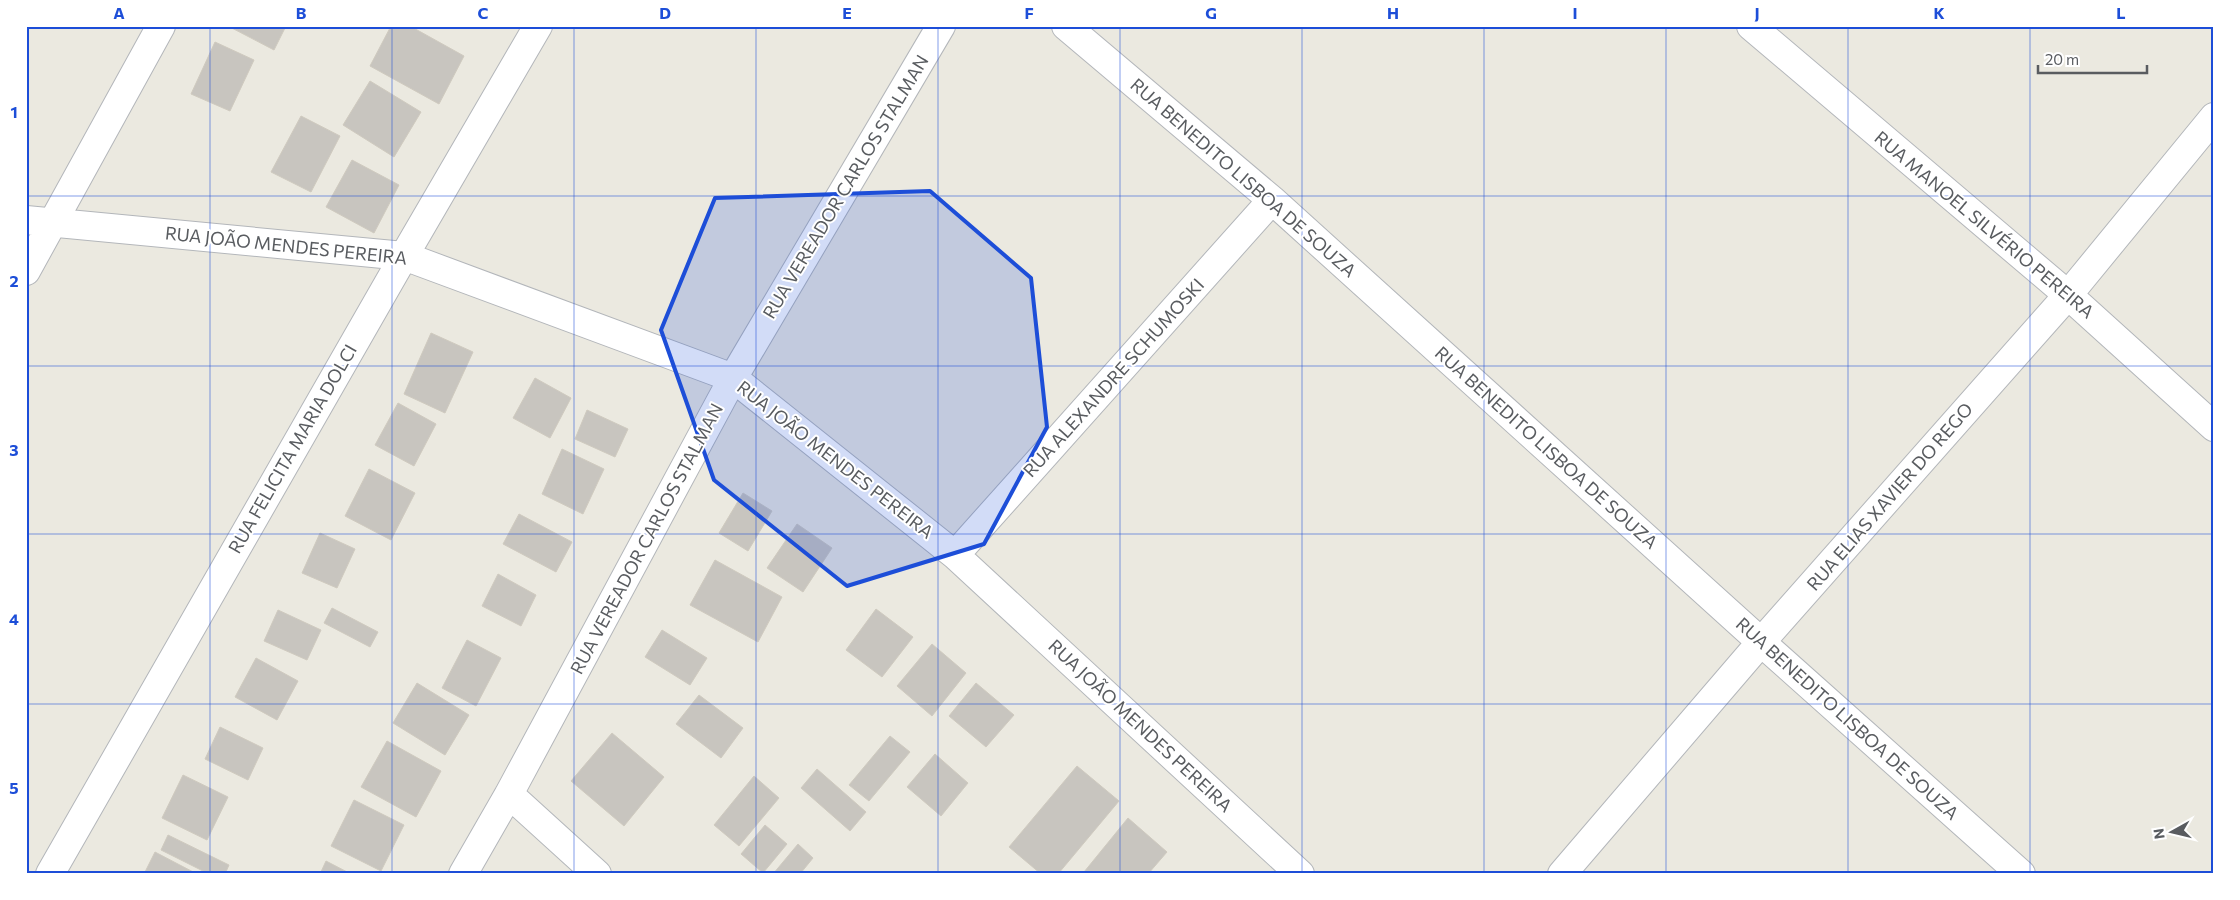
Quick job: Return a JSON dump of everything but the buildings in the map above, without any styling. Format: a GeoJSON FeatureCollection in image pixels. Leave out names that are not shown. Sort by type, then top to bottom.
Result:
{"type":"FeatureCollection","features":[{"type":"Feature","properties":{"kind":"street"},"geometry":{"type":"LineString","coordinates":[[26,271],[161,26]]}},
{"type":"Feature","properties":{"kind":"street","name":"RUA FELICITA MARIA DOLCI"},"geometry":{"type":"LineString","coordinates":[[50,874],[538,26]]}},
{"type":"Feature","properties":{"kind":"street","name":"RUA VEREADOR CARLOS STALMAN"},"geometry":{"type":"LineString","coordinates":[[463,874],[509,794],[733,378],[941,26]]}},
{"type":"Feature","properties":{"kind":"street","name":"RUA BENEDITO LISBOA DE SOUZA"},"geometry":{"type":"LineString","coordinates":[[1066,26],[1272,200],[2021,874]]}},
{"type":"Feature","properties":{"kind":"street","name":"RUA MANOEL SILVÉRIO PEREIRA"},"geometry":{"type":"LineString","coordinates":[[1750,26],[2068,295],[2214,427]]}},
{"type":"Feature","properties":{"kind":"street","name":"RUA ELIAS XAVIER DO REGO"},"geometry":{"type":"LineString","coordinates":[[1562,874],[1761,642],[2068,295],[2214,118]]}},
{"type":"Feature","properties":{"kind":"street","name":"RUA ALEXANDRE SCHUMOSKI"},"geometry":{"type":"LineString","coordinates":[[955,555],[1272,200]]}},
{"type":"Feature","properties":{"kind":"street","name":"RUA JOÃO MENDES PEREIRA"},"geometry":{"type":"LineString","coordinates":[[26,220],[54,221],[404,256],[733,378],[955,555],[1300,874]]}},
{"type":"Feature","properties":{"kind":"street"},"geometry":{"type":"LineString","coordinates":[[509,794],[597,874]]}},
{"type":"Feature","properties":{"kind":"highlighted area"},"geometry":{"type":"Polygon","coordinates":[[[930,191],[1031,278],[1047,427],[984,544],[847,586],[714,480],[661,330],[715,198],[930,191]]]}}]}
